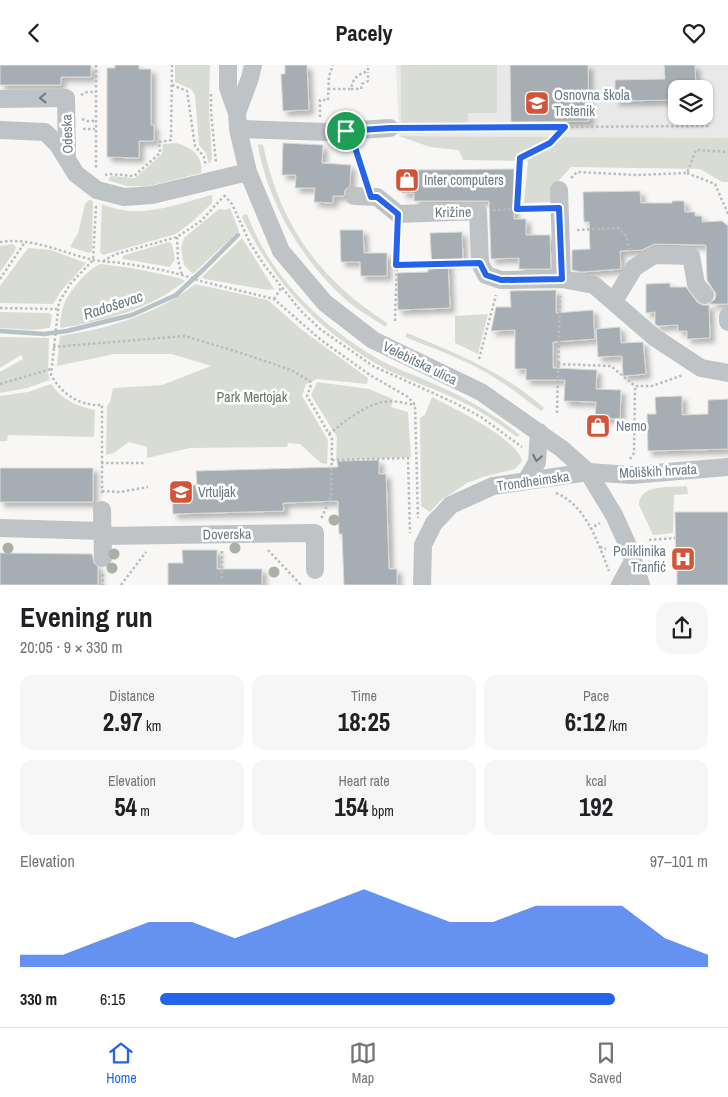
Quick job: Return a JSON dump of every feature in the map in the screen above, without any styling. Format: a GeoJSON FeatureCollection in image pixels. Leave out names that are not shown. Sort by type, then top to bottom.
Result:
{"type":"FeatureCollection","features":[{"type":"Feature","properties":{"kind":"street","name":"Velebitska ulica"},"geometry":{"type":"LineString","coordinates":[[228,65],[228,88],[248,172],[281,251],[325,303],[373,340],[481,392],[539,431],[588,473],[614,515],[634,561],[641,585]]}},
{"type":"Feature","properties":{"kind":"street"},"geometry":{"type":"LineString","coordinates":[[253,65],[237,121],[320,132],[390,128]]}},
{"type":"Feature","properties":{"kind":"street","name":"Odeska"},"geometry":{"type":"LineString","coordinates":[[0,99],[66,98],[67,159],[76,174],[124,197],[152,195],[248,172]]}},
{"type":"Feature","properties":{"kind":"street"},"geometry":{"type":"LineString","coordinates":[[0,131],[45,131],[58,145],[67,159]]}},
{"type":"Feature","properties":{"kind":"street"},"geometry":{"type":"LineString","coordinates":[[559,190],[562,279]]}},
{"type":"Feature","properties":{"kind":"street"},"geometry":{"type":"LineString","coordinates":[[362,196],[377,197],[398,214]]}},
{"type":"Feature","properties":{"kind":"street","name":"Križine"},"geometry":{"type":"LineString","coordinates":[[398,214],[485,210],[480,263]]}},
{"type":"Feature","properties":{"kind":"street"},"geometry":{"type":"LineString","coordinates":[[614,301],[634,268],[654,255],[691,256],[696,284],[705,295]]}},
{"type":"Feature","properties":{"kind":"street"},"geometry":{"type":"LineString","coordinates":[[480,263],[486,275],[501,280],[562,279],[594,285],[654,337],[700,368],[728,373]]}},
{"type":"Feature","properties":{"kind":"street"},"geometry":{"type":"LineString","coordinates":[[728,316],[728,322]]}},
{"type":"Feature","properties":{"kind":"street"},"geometry":{"type":"LineString","coordinates":[[526,481],[537,462],[539,431]]}},
{"type":"Feature","properties":{"kind":"street","name":"Moliških hrvata"},"geometry":{"type":"LineString","coordinates":[[588,473],[631,475],[728,467]]}},
{"type":"Feature","properties":{"kind":"street","name":"Trondheimska"},"geometry":{"type":"LineString","coordinates":[[422,585],[423,545],[434,523],[451,505],[493,486],[588,473]]}},
{"type":"Feature","properties":{"kind":"street"},"geometry":{"type":"LineString","coordinates":[[102,510],[103,558]]}},
{"type":"Feature","properties":{"kind":"street","name":"Doverska"},"geometry":{"type":"LineString","coordinates":[[0,528],[159,535],[315,533]]}},
{"type":"Feature","properties":{"kind":"street"},"geometry":{"type":"LineString","coordinates":[[315,533],[315,570]]}},
{"type":"Feature","properties":{"kind":"street"},"geometry":{"type":"LineString","coordinates":[[615,579],[634,561]]}},
{"type":"Feature","properties":{"kind":"path"},"geometry":{"type":"LineString","coordinates":[[96,65],[97,184],[93,259],[71,283],[59,301],[51,375],[56,383],[72,399],[86,404],[102,405],[102,510]]}},
{"type":"Feature","properties":{"kind":"path"},"geometry":{"type":"LineString","coordinates":[[97,184],[109,174],[134,176],[160,153],[160,142],[171,140],[172,65]]}},
{"type":"Feature","properties":{"kind":"path"},"geometry":{"type":"LineString","coordinates":[[320,132],[320,101],[328,100],[329,76],[333,65]]}},
{"type":"Feature","properties":{"kind":"path"},"geometry":{"type":"LineString","coordinates":[[328,89],[361,89],[362,84],[368,81],[368,65]]}},
{"type":"Feature","properties":{"kind":"path"},"geometry":{"type":"LineString","coordinates":[[351,89],[352,81],[357,75],[368,71]]}},
{"type":"Feature","properties":{"kind":"path"},"geometry":{"type":"LineString","coordinates":[[172,85],[187,91],[195,147],[204,157],[207,173]]}},
{"type":"Feature","properties":{"kind":"path"},"geometry":{"type":"LineString","coordinates":[[390,128],[709,125]]}},
{"type":"Feature","properties":{"kind":"path"},"geometry":{"type":"LineString","coordinates":[[517,209],[520,158],[550,143],[565,127]]}},
{"type":"Feature","properties":{"kind":"path"},"geometry":{"type":"LineString","coordinates":[[346,131],[353,141],[362,196]]}},
{"type":"Feature","properties":{"kind":"path"},"geometry":{"type":"LineString","coordinates":[[687,173],[696,150],[728,152]]}},
{"type":"Feature","properties":{"kind":"path"},"geometry":{"type":"LineString","coordinates":[[559,190],[577,172],[638,175],[687,173],[715,184],[728,214]]}},
{"type":"Feature","properties":{"kind":"path"},"geometry":{"type":"LineString","coordinates":[[103,261],[124,252],[177,237],[201,221],[224,196]]}},
{"type":"Feature","properties":{"kind":"path"},"geometry":{"type":"LineString","coordinates":[[485,210],[559,208]]}},
{"type":"Feature","properties":{"kind":"path"},"geometry":{"type":"LineString","coordinates":[[395,321],[398,214]]}},
{"type":"Feature","properties":{"kind":"path"},"geometry":{"type":"LineString","coordinates":[[560,230],[618,228],[626,236],[634,268]]}},
{"type":"Feature","properties":{"kind":"path"},"geometry":{"type":"LineString","coordinates":[[177,237],[178,261],[182,275]]}},
{"type":"Feature","properties":{"kind":"path"},"geometry":{"type":"LineString","coordinates":[[0,242],[40,244],[93,259],[182,275],[274,299],[321,340],[370,375],[408,397],[415,405],[418,519]]}},
{"type":"Feature","properties":{"kind":"path"},"geometry":{"type":"LineString","coordinates":[[0,279],[25,242]]}},
{"type":"Feature","properties":{"kind":"path"},"geometry":{"type":"LineString","coordinates":[[396,265],[480,263]]}},
{"type":"Feature","properties":{"kind":"path"},"geometry":{"type":"LineString","coordinates":[[479,359],[501,280]]}},
{"type":"Feature","properties":{"kind":"path"},"geometry":{"type":"LineString","coordinates":[[274,299],[281,288]]}},
{"type":"Feature","properties":{"kind":"path"},"geometry":{"type":"LineString","coordinates":[[557,413],[560,307]]}},
{"type":"Feature","properties":{"kind":"path"},"geometry":{"type":"LineString","coordinates":[[0,308],[58,309]]}},
{"type":"Feature","properties":{"kind":"path"},"geometry":{"type":"LineString","coordinates":[[53,347],[185,336],[238,351],[291,370],[310,381],[311,385],[307,396],[332,439],[331,497],[315,533]]}},
{"type":"Feature","properties":{"kind":"path"},"geometry":{"type":"LineString","coordinates":[[558,364],[611,366],[635,386],[652,386],[700,368]]}},
{"type":"Feature","properties":{"kind":"path"},"geometry":{"type":"LineString","coordinates":[[0,384],[51,369]]}},
{"type":"Feature","properties":{"kind":"path"},"geometry":{"type":"LineString","coordinates":[[628,461],[634,453],[635,386]]}},
{"type":"Feature","properties":{"kind":"path"},"geometry":{"type":"LineString","coordinates":[[329,434],[348,418],[380,403],[393,401],[415,405]]}},
{"type":"Feature","properties":{"kind":"path"},"geometry":{"type":"LineString","coordinates":[[332,460],[408,458],[410,535]]}},
{"type":"Feature","properties":{"kind":"path"},"geometry":{"type":"LineString","coordinates":[[101,463],[144,463]]}},
{"type":"Feature","properties":{"kind":"path"},"geometry":{"type":"LineString","coordinates":[[549,478],[550,493],[557,493],[569,499],[580,511],[615,579]]}},
{"type":"Feature","properties":{"kind":"path"},"geometry":{"type":"LineString","coordinates":[[102,491],[120,492],[148,487]]}},
{"type":"Feature","properties":{"kind":"path"},"geometry":{"type":"LineString","coordinates":[[252,533],[301,585]]}},
{"type":"Feature","properties":{"kind":"path"},"geometry":{"type":"LineString","coordinates":[[222,534],[222,579]]}},
{"type":"Feature","properties":{"kind":"path"},"geometry":{"type":"LineString","coordinates":[[121,585],[159,535]]}},
{"type":"Feature","properties":{"kind":"path"},"geometry":{"type":"LineString","coordinates":[[650,541],[675,538]]}},
{"type":"Feature","properties":{"kind":"path"},"geometry":{"type":"LineString","coordinates":[[600,547],[606,549]]}},
{"type":"Feature","properties":{"kind":"shaded area","name":"Osnovna škola Trstenik"},"geometry":{"type":"Polygon","coordinates":[[[396,65],[728,65],[728,138],[399,136],[396,65]]]}},
{"type":"Feature","properties":{"kind":"green space"},"geometry":{"type":"Polygon","coordinates":[[[175,65],[210,65],[209,111],[212,158],[209,164],[206,153],[199,145],[195,95],[191,89],[175,82],[175,65]]]}},
{"type":"Feature","properties":{"kind":"green space"},"geometry":{"type":"Polygon","coordinates":[[[401,65],[497,65],[497,113],[468,113],[468,123],[401,123],[401,65]]]}},
{"type":"Feature","properties":{"kind":"green space"},"geometry":{"type":"Polygon","coordinates":[[[399,136],[728,138],[728,182],[722,182],[700,169],[571,167],[551,189],[551,202],[524,203],[528,161],[463,160],[459,150],[430,147],[399,136]]]}},
{"type":"Feature","properties":{"kind":"green space"},"geometry":{"type":"Polygon","coordinates":[[[176,143],[187,147],[195,153],[200,161],[201,173],[149,186],[126,186],[108,180],[111,176],[135,178],[162,154],[163,144],[176,143]]]}},
{"type":"Feature","properties":{"kind":"green space"},"geometry":{"type":"Polygon","coordinates":[[[258,144],[263,145],[270,174],[280,200],[292,225],[306,247],[341,288],[387,323],[386,327],[345,299],[308,259],[288,228],[272,195],[262,165],[258,144]]]}},
{"type":"Feature","properties":{"kind":"green space"},"geometry":{"type":"Polygon","coordinates":[[[212,195],[212,203],[176,234],[103,255],[100,252],[102,204],[116,209],[144,211],[212,195]]]}},
{"type":"Feature","properties":{"kind":"green space"},"geometry":{"type":"Polygon","coordinates":[[[89,200],[93,201],[92,251],[89,253],[70,247],[78,233],[85,204],[89,200]]]}},
{"type":"Feature","properties":{"kind":"green space"},"geometry":{"type":"Polygon","coordinates":[[[230,208],[239,231],[193,274],[184,265],[181,248],[184,238],[219,209],[225,210],[230,208]]]}},
{"type":"Feature","properties":{"kind":"green space"},"geometry":{"type":"Polygon","coordinates":[[[247,214],[256,235],[279,273],[325,322],[380,360],[467,400],[520,435],[517,437],[464,403],[380,366],[331,332],[300,304],[275,273],[242,218],[243,215],[247,214]]]}},
{"type":"Feature","properties":{"kind":"green space"},"geometry":{"type":"Polygon","coordinates":[[[242,238],[274,289],[268,290],[202,277],[242,238]]]}},
{"type":"Feature","properties":{"kind":"green space"},"geometry":{"type":"Polygon","coordinates":[[[169,242],[172,244],[175,259],[170,267],[123,259],[122,257],[125,255],[169,242]]]}},
{"type":"Feature","properties":{"kind":"green space"},"geometry":{"type":"Polygon","coordinates":[[[13,244],[16,247],[15,251],[0,272],[0,246],[13,244]]]}},
{"type":"Feature","properties":{"kind":"green space"},"geometry":{"type":"Polygon","coordinates":[[[28,248],[51,250],[86,263],[62,290],[53,304],[0,303],[0,286],[28,248]]]}},
{"type":"Feature","properties":{"kind":"green space"},"geometry":{"type":"Polygon","coordinates":[[[101,264],[132,268],[185,281],[156,300],[126,313],[60,328],[62,310],[70,294],[85,275],[101,264]]]}},
{"type":"Feature","properties":{"kind":"green space","name":"Park Mertojak"},"geometry":{"type":"Polygon","coordinates":[[[195,284],[268,300],[302,330],[368,378],[367,384],[317,379],[306,384],[302,396],[328,440],[327,464],[321,463],[300,444],[288,443],[287,447],[190,448],[147,458],[147,447],[129,442],[114,453],[106,455],[107,406],[110,402],[113,388],[162,385],[211,366],[172,354],[114,354],[57,366],[60,336],[131,319],[165,304],[195,284]]]}},
{"type":"Feature","properties":{"kind":"green space"},"geometry":{"type":"Polygon","coordinates":[[[0,312],[49,313],[52,315],[50,328],[32,330],[0,328],[0,312]]]}},
{"type":"Feature","properties":{"kind":"green space"},"geometry":{"type":"Polygon","coordinates":[[[488,314],[478,354],[455,343],[455,316],[488,314]]]}},
{"type":"Feature","properties":{"kind":"green space"},"geometry":{"type":"Polygon","coordinates":[[[407,333],[461,356],[496,374],[529,395],[544,408],[541,411],[508,386],[477,368],[446,353],[405,337],[407,333]]]}},
{"type":"Feature","properties":{"kind":"green space"},"geometry":{"type":"Polygon","coordinates":[[[0,337],[49,338],[48,373],[50,380],[27,388],[0,393],[0,372],[23,359],[21,355],[0,368],[0,337]]]}},
{"type":"Feature","properties":{"kind":"green space"},"geometry":{"type":"Polygon","coordinates":[[[317,382],[369,389],[393,399],[391,407],[408,412],[411,457],[336,460],[337,437],[311,395],[317,382]]]}},
{"type":"Feature","properties":{"kind":"green space"},"geometry":{"type":"Polygon","coordinates":[[[51,384],[55,390],[70,402],[95,410],[94,437],[8,435],[7,441],[0,441],[0,396],[28,392],[51,384]]]}},
{"type":"Feature","properties":{"kind":"green space"},"geometry":{"type":"Polygon","coordinates":[[[432,397],[497,434],[518,452],[522,461],[515,469],[467,483],[440,501],[430,512],[421,506],[420,418],[425,415],[432,397]]]}},
{"type":"Feature","properties":{"kind":"green space"},"geometry":{"type":"Polygon","coordinates":[[[687,486],[688,494],[674,495],[673,533],[653,535],[639,505],[640,498],[644,493],[657,488],[687,486]]]}},
{"type":"Feature","properties":{"kind":"building"},"geometry":{"type":"Polygon","coordinates":[[[0,65],[91,65],[91,77],[61,77],[61,85],[0,85],[0,65]]]}},
{"type":"Feature","properties":{"kind":"building"},"geometry":{"type":"Polygon","coordinates":[[[115,65],[139,65],[139,69],[151,69],[151,125],[154,125],[154,141],[139,141],[139,158],[107,157],[107,68],[115,68],[115,65]]]}},
{"type":"Feature","properties":{"kind":"building"},"geometry":{"type":"Polygon","coordinates":[[[285,65],[307,65],[309,110],[283,111],[281,74],[285,74],[285,65]]]}},
{"type":"Feature","properties":{"kind":"building"},"geometry":{"type":"Polygon","coordinates":[[[510,65],[588,65],[589,121],[511,122],[510,65]]]}},
{"type":"Feature","properties":{"kind":"building"},"geometry":{"type":"Polygon","coordinates":[[[664,65],[695,65],[696,80],[668,80],[668,100],[615,101],[615,80],[665,79],[664,65]]]}},
{"type":"Feature","properties":{"kind":"building"},"geometry":{"type":"Polygon","coordinates":[[[283,143],[323,145],[322,163],[351,165],[350,186],[345,190],[344,196],[333,196],[333,203],[314,202],[315,188],[295,188],[296,175],[282,175],[283,143]]]}},
{"type":"Feature","properties":{"kind":"building"},"geometry":{"type":"Polygon","coordinates":[[[514,169],[514,219],[526,219],[526,235],[550,235],[551,269],[519,269],[519,258],[491,259],[489,201],[414,201],[414,193],[402,193],[402,179],[414,170],[514,169]]]}},
{"type":"Feature","properties":{"kind":"building"},"geometry":{"type":"Polygon","coordinates":[[[640,191],[641,203],[684,201],[685,212],[695,212],[695,216],[702,216],[702,222],[722,221],[728,226],[728,304],[709,304],[715,299],[716,294],[707,280],[706,245],[654,244],[642,250],[620,251],[621,269],[581,272],[572,270],[572,250],[590,249],[589,222],[584,222],[583,192],[640,191]]]}},
{"type":"Feature","properties":{"kind":"building"},"geometry":{"type":"Polygon","coordinates":[[[340,230],[363,230],[364,253],[387,253],[387,276],[361,276],[360,262],[341,262],[340,230]]]}},
{"type":"Feature","properties":{"kind":"building"},"geometry":{"type":"Polygon","coordinates":[[[462,232],[463,261],[448,262],[450,308],[398,310],[397,273],[428,272],[428,269],[432,269],[430,233],[462,232]]]}},
{"type":"Feature","properties":{"kind":"building"},"geometry":{"type":"Polygon","coordinates":[[[670,283],[670,287],[686,287],[697,302],[702,305],[709,305],[710,338],[687,339],[687,331],[678,331],[678,325],[658,326],[655,324],[655,312],[646,313],[646,284],[670,283]]]}},
{"type":"Feature","properties":{"kind":"building"},"geometry":{"type":"Polygon","coordinates":[[[556,290],[556,313],[593,310],[595,339],[553,342],[553,368],[597,370],[596,389],[621,390],[620,419],[595,418],[596,402],[564,401],[565,380],[526,380],[526,369],[515,369],[515,330],[491,331],[496,307],[511,307],[510,291],[556,290]]]}},
{"type":"Feature","properties":{"kind":"building"},"geometry":{"type":"Polygon","coordinates":[[[620,327],[621,343],[643,342],[646,374],[623,376],[622,356],[598,357],[596,329],[620,327]]]}},
{"type":"Feature","properties":{"kind":"building"},"geometry":{"type":"Polygon","coordinates":[[[682,396],[682,415],[708,414],[708,400],[728,399],[728,449],[648,451],[647,414],[656,414],[655,397],[682,396]]]}},
{"type":"Feature","properties":{"kind":"building"},"geometry":{"type":"Polygon","coordinates":[[[379,460],[379,474],[386,474],[389,569],[397,569],[397,585],[344,585],[342,534],[339,534],[338,501],[283,503],[284,511],[173,514],[172,486],[197,485],[196,471],[338,467],[337,461],[379,460]]]}},
{"type":"Feature","properties":{"kind":"building"},"geometry":{"type":"Polygon","coordinates":[[[0,468],[93,468],[93,502],[0,502],[0,468]]]}},
{"type":"Feature","properties":{"kind":"building"},"geometry":{"type":"Polygon","coordinates":[[[675,512],[728,512],[728,585],[677,585],[675,512]]]}},
{"type":"Feature","properties":{"kind":"building"},"geometry":{"type":"Polygon","coordinates":[[[182,550],[217,550],[217,569],[262,569],[262,585],[168,585],[168,563],[183,563],[182,550]]]}},
{"type":"Feature","properties":{"kind":"building"},"geometry":{"type":"Polygon","coordinates":[[[0,553],[92,554],[94,563],[98,567],[98,585],[0,585],[0,553]]]}},
{"type":"Feature","properties":{"kind":"waterway","name":"Radoševac"},"geometry":{"type":"LineString","coordinates":[[0,331],[44,334],[67,331],[132,315],[176,295],[238,235]]}},
{"type":"Feature","properties":{"kind":"place","name":"Osnovna škola Trstenik"},"geometry":{"type":"Point","coordinates":[537,103]}},
{"type":"Feature","properties":{"kind":"place","name":"Inter computers"},"geometry":{"type":"Point","coordinates":[407,180]}},
{"type":"Feature","properties":{"kind":"place","name":"Nemo"},"geometry":{"type":"Point","coordinates":[598,426]}},
{"type":"Feature","properties":{"kind":"place","name":"Vrtuljak"},"geometry":{"type":"Point","coordinates":[181,492]}},
{"type":"Feature","properties":{"kind":"place","name":"Poliklinika Tranfić"},"geometry":{"type":"Point","coordinates":[683,559]}},
{"type":"Feature","properties":{"kind":"route"},"geometry":{"type":"LineString","coordinates":[[565,127],[550,143],[520,158],[517,209],[559,208],[562,279],[501,280],[486,275],[480,263],[396,265],[398,214],[377,197],[371,197],[353,141],[346,131],[390,128],[565,127]]}}]}
